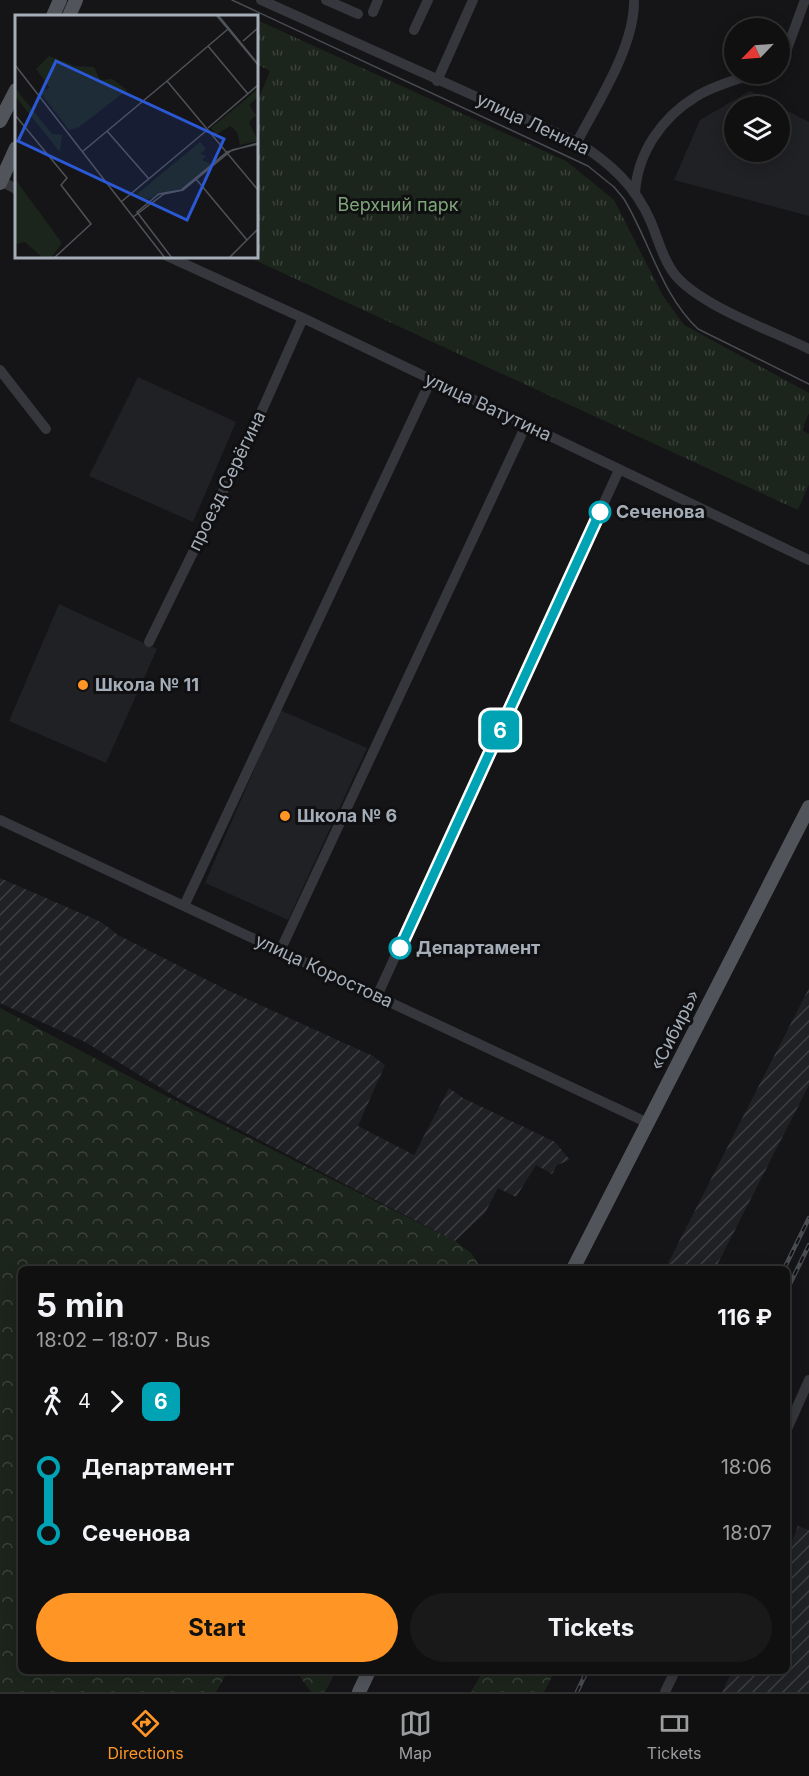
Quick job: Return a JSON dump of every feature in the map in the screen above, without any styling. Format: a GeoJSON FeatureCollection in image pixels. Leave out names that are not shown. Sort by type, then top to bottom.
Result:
{"type":"FeatureCollection","features":[{"type":"Feature","properties":{"kind":"main road"},"geometry":{"type":"LineString","coordinates":[[53,15],[60,0]]}},
{"type":"Feature","properties":{"kind":"main road"},"geometry":{"type":"LineString","coordinates":[[69,15],[76,0]]}},
{"type":"Feature","properties":{"kind":"main road"},"geometry":{"type":"LineString","coordinates":[[0,122],[15,92]]}},
{"type":"Feature","properties":{"kind":"main road"},"geometry":{"type":"LineString","coordinates":[[0,122],[7,118],[15,119]]}},
{"type":"Feature","properties":{"kind":"main road"},"geometry":{"type":"LineString","coordinates":[[0,182],[15,150]]}},
{"type":"Feature","properties":{"kind":"main road","name":"«Сибирь»"},"geometry":{"type":"LineString","coordinates":[[575,1266],[809,807]]}},
{"type":"Feature","properties":{"kind":"main road"},"geometry":{"type":"LineString","coordinates":[[359,1692],[368,1674]]}},
{"type":"Feature","properties":{"kind":"street","name":"улица Ленина"},"geometry":{"type":"LineString","coordinates":[[263,0],[437,81],[578,142],[606,160],[624,176],[674,274],[685,285],[708,301],[809,349]]}},
{"type":"Feature","properties":{"kind":"street"},"geometry":{"type":"LineString","coordinates":[[326,0],[358,14]]}},
{"type":"Feature","properties":{"kind":"street"},"geometry":{"type":"LineString","coordinates":[[373,12],[378,0]]}},
{"type":"Feature","properties":{"kind":"street"},"geometry":{"type":"LineString","coordinates":[[414,30],[428,0]]}},
{"type":"Feature","properties":{"kind":"street"},"geometry":{"type":"LineString","coordinates":[[437,81],[473,0]]}},
{"type":"Feature","properties":{"kind":"street"},"geometry":{"type":"LineString","coordinates":[[790,41],[805,0]]}},
{"type":"Feature","properties":{"kind":"street"},"geometry":{"type":"LineString","coordinates":[[578,142],[613,73],[634,18],[634,2]]}},
{"type":"Feature","properties":{"kind":"street"},"geometry":{"type":"LineString","coordinates":[[635,194],[636,172],[661,124],[698,95],[727,84]]}},
{"type":"Feature","properties":{"kind":"street"},"geometry":{"type":"LineString","coordinates":[[0,182],[15,189]]}},
{"type":"Feature","properties":{"kind":"street","name":"улица Ватутина"},"geometry":{"type":"LineString","coordinates":[[171,258],[303,318],[809,560]]}},
{"type":"Feature","properties":{"kind":"street","name":"проезд Серёгина"},"geometry":{"type":"LineString","coordinates":[[149,642],[255,426],[303,318]]}},
{"type":"Feature","properties":{"kind":"street"},"geometry":{"type":"LineString","coordinates":[[0,370],[46,429]]}},
{"type":"Feature","properties":{"kind":"street"},"geometry":{"type":"LineString","coordinates":[[184,906],[431,380]]}},
{"type":"Feature","properties":{"kind":"street"},"geometry":{"type":"LineString","coordinates":[[280,951],[526,425]]}},
{"type":"Feature","properties":{"kind":"street"},"geometry":{"type":"LineString","coordinates":[[377,996],[619,470]]}},
{"type":"Feature","properties":{"kind":"street","name":"улица Коростова"},"geometry":{"type":"LineString","coordinates":[[0,820],[648,1123]]}},
{"type":"Feature","properties":{"kind":"street"},"geometry":{"type":"LineString","coordinates":[[790,1423],[806,1395],[809,1380]]}},
{"type":"Feature","properties":{"kind":"street"},"geometry":{"type":"LineString","coordinates":[[665,1692],[674,1674]]}},
{"type":"Feature","properties":{"kind":"shaded area"},"geometry":{"type":"Polygon","coordinates":[[[750,91],[760,96],[741,96],[750,91]]]}},
{"type":"Feature","properties":{"kind":"shaded area"},"geometry":{"type":"Polygon","coordinates":[[[724,106],[724,162],[790,162],[790,112],[809,122],[809,216],[674,180],[700,120],[724,106]]]}},
{"type":"Feature","properties":{"kind":"shaded area"},"geometry":{"type":"Polygon","coordinates":[[[138,377],[236,422],[193,522],[89,476],[138,377]]]}},
{"type":"Feature","properties":{"kind":"shaded area","name":"Школа № 11"},"geometry":{"type":"Polygon","coordinates":[[[59,604],[157,649],[106,763],[9,721],[59,604]]]}},
{"type":"Feature","properties":{"kind":"shaded area","name":"Школа № 6"},"geometry":{"type":"Polygon","coordinates":[[[280,710],[367,748],[288,920],[205,883],[280,710]]]}},
{"type":"Feature","properties":{"kind":"shaded area"},"geometry":{"type":"Polygon","coordinates":[[[0,878],[101,922],[118,935],[225,989],[373,1056],[385,1065],[358,1126],[414,1155],[449,1088],[463,1098],[555,1142],[570,1160],[557,1165],[552,1174],[536,1165],[516,1197],[498,1188],[485,1213],[455,1241],[176,1097],[85,1042],[0,1003],[0,878]]]}},
{"type":"Feature","properties":{"kind":"shaded area"},"geometry":{"type":"Polygon","coordinates":[[[809,988],[809,1085],[717,1266],[667,1266],[809,988]]]}},
{"type":"Feature","properties":{"kind":"shaded area"},"geometry":{"type":"Polygon","coordinates":[[[798,1526],[809,1530],[809,1692],[722,1692],[731,1674],[790,1674],[790,1545],[798,1526]]]}},
{"type":"Feature","properties":{"kind":"green space","name":"Верхний парк"},"geometry":{"type":"Polygon","coordinates":[[[258,20],[566,161],[614,200],[663,296],[684,325],[809,393],[809,413],[802,430],[809,434],[809,484],[798,510],[250,258],[258,258],[258,101],[270,71],[258,65],[258,20]]]}},
{"type":"Feature","properties":{"kind":"green space"},"geometry":{"type":"Polygon","coordinates":[[[0,1008],[170,1098],[455,1241],[471,1253],[480,1266],[18,1266],[18,1674],[226,1674],[216,1692],[0,1692],[0,1008]]]}},
{"type":"Feature","properties":{"kind":"green space"},"geometry":{"type":"Polygon","coordinates":[[[298,1674],[334,1674],[325,1692],[311,1692],[298,1674]]]}},
{"type":"Feature","properties":{"kind":"green space"},"geometry":{"type":"Polygon","coordinates":[[[481,1674],[553,1674],[544,1692],[471,1692],[481,1674]]]}},
{"type":"Feature","properties":{"kind":"tram line"},"geometry":{"type":"LineString","coordinates":[[232,0],[588,166],[614,187],[624,199],[674,300],[698,329],[809,384]]}},
{"type":"Feature","properties":{"kind":"railway"},"geometry":{"type":"LineString","coordinates":[[785,1266],[809,1218]]}},
{"type":"Feature","properties":{"kind":"railway"},"geometry":{"type":"LineString","coordinates":[[790,1284],[809,1245]]}},
{"type":"Feature","properties":{"kind":"railway"},"geometry":{"type":"LineString","coordinates":[[577,1692],[586,1674]]}},
{"type":"Feature","properties":{"kind":"bus line","name":"6"},"geometry":{"type":"LineString","coordinates":[[400,948],[600,512]]}},
{"type":"Feature","properties":{"kind":"place","name":"Сеченова"},"geometry":{"type":"Point","coordinates":[600,512]}},
{"type":"Feature","properties":{"kind":"place","name":"Школа № 11"},"geometry":{"type":"Point","coordinates":[83,685]}},
{"type":"Feature","properties":{"kind":"place","name":"Школа № 6"},"geometry":{"type":"Point","coordinates":[285,816]}},
{"type":"Feature","properties":{"kind":"place","name":"Департамент"},"geometry":{"type":"Point","coordinates":[400,948]}}]}
